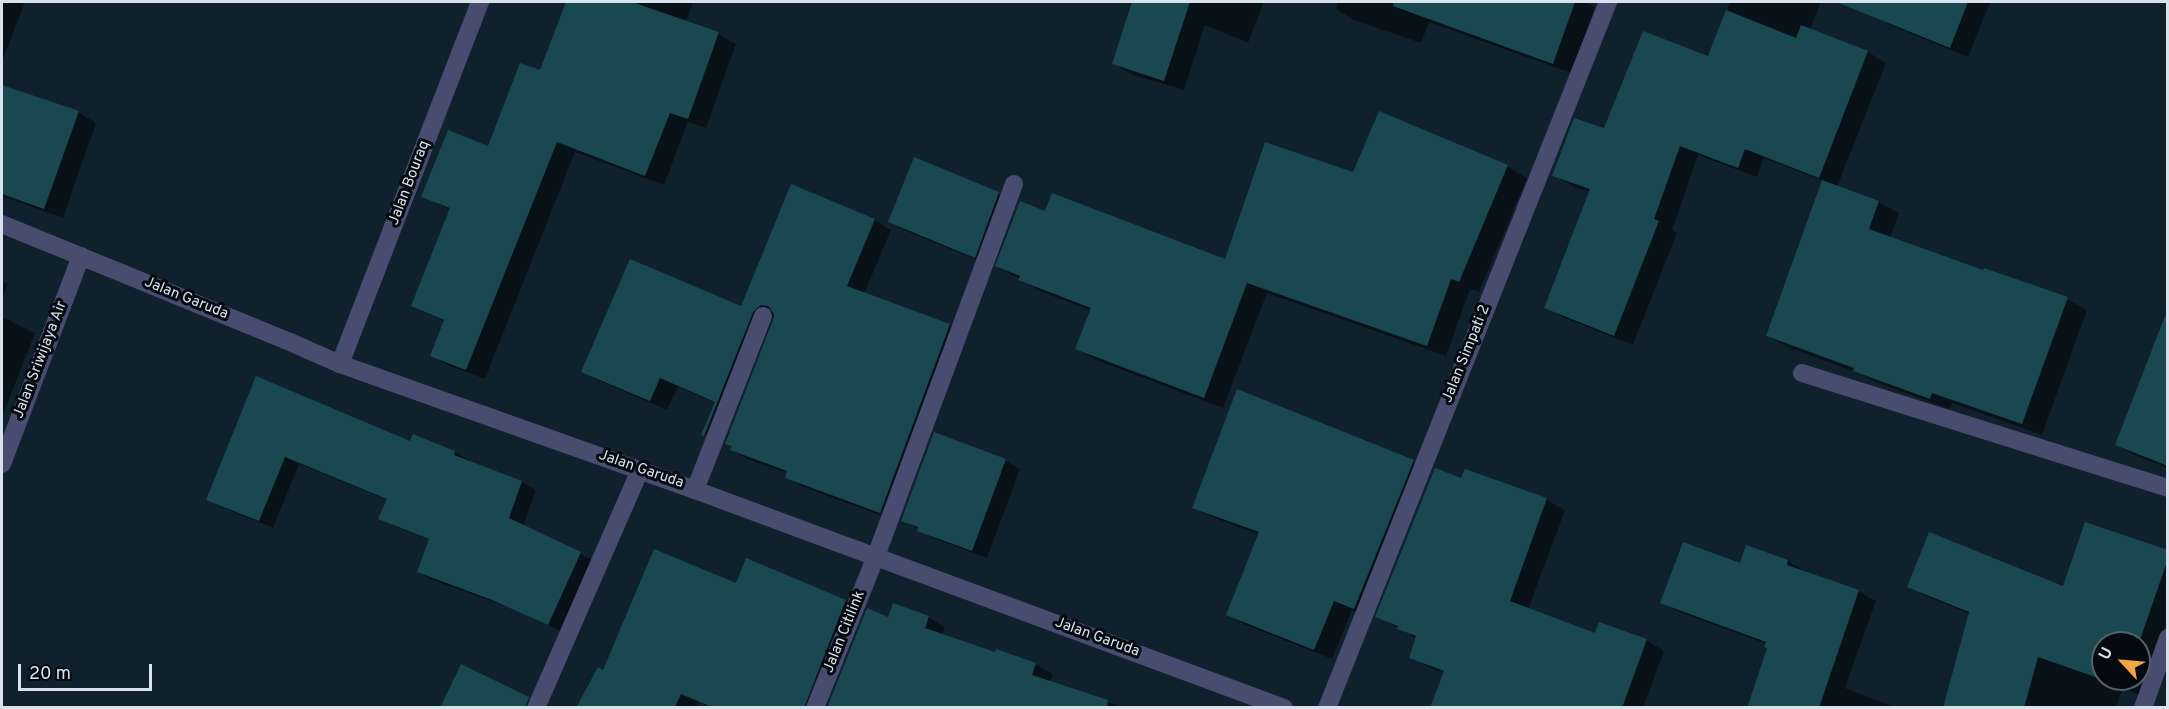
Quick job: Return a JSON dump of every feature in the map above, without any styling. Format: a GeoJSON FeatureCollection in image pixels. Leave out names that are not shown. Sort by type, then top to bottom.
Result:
{"type":"FeatureCollection","features":[{"type":"Feature","properties":{"kind":"street","name":"Jalan Bouraq"},"geometry":{"type":"LineString","coordinates":[[340,364],[480,2]]}},
{"type":"Feature","properties":{"kind":"street","name":"Jalan Simpati 2"},"geometry":{"type":"LineString","coordinates":[[1326,708],[1608,2]]}},
{"type":"Feature","properties":{"kind":"street","name":"Jalan Citilink"},"geometry":{"type":"LineString","coordinates":[[815,708],[876,556],[1014,183]]}},
{"type":"Feature","properties":{"kind":"street","name":"Jalan Garuda"},"geometry":{"type":"LineString","coordinates":[[2,224],[340,364],[695,489],[1284,708]]}},
{"type":"Feature","properties":{"kind":"street","name":"Jalan Sriwijaya Air"},"geometry":{"type":"LineString","coordinates":[[2,464],[81,256]]}},
{"type":"Feature","properties":{"kind":"street"},"geometry":{"type":"LineString","coordinates":[[695,489],[763,316]]}},
{"type":"Feature","properties":{"kind":"street"},"geometry":{"type":"LineString","coordinates":[[1802,373],[2168,488]]}},
{"type":"Feature","properties":{"kind":"street"},"geometry":{"type":"LineString","coordinates":[[536,708],[640,470]]}},
{"type":"Feature","properties":{"kind":"street"},"geometry":{"type":"LineString","coordinates":[[2143,708],[2168,638]]}},
{"type":"Feature","properties":{"kind":"building"},"geometry":{"type":"Polygon","coordinates":[[[566,2],[632,2],[719,32],[688,119],[670,113],[645,176],[557,142],[466,370],[430,356],[444,320],[411,306],[450,208],[421,197],[448,130],[488,146],[520,63],[540,70],[566,2]]]}},
{"type":"Feature","properties":{"kind":"building"},"geometry":{"type":"Polygon","coordinates":[[[1132,2],[1190,2],[1164,81],[1112,64],[1132,2]]]}},
{"type":"Feature","properties":{"kind":"building"},"geometry":{"type":"Polygon","coordinates":[[[1394,2],[1575,2],[1553,64],[1393,6],[1394,2]]]}},
{"type":"Feature","properties":{"kind":"building"},"geometry":{"type":"Polygon","coordinates":[[[1840,2],[1968,2],[1950,48],[1840,2]]]}},
{"type":"Feature","properties":{"kind":"building"},"geometry":{"type":"Polygon","coordinates":[[[1726,10],[1796,38],[1801,25],[1868,51],[1819,178],[1745,149],[1738,168],[1680,146],[1654,219],[1659,221],[1614,336],[1544,308],[1590,189],[1552,176],[1574,118],[1604,128],[1643,31],[1708,56],[1726,10]]]}},
{"type":"Feature","properties":{"kind":"building"},"geometry":{"type":"Polygon","coordinates":[[[2,85],[79,111],[44,209],[2,194],[2,85]]]}},
{"type":"Feature","properties":{"kind":"building"},"geometry":{"type":"Polygon","coordinates":[[[1379,111],[1508,165],[1459,282],[1451,279],[1427,346],[1247,283],[1204,398],[1075,349],[1091,308],[1018,280],[1020,276],[995,266],[1020,201],[1045,211],[1052,193],[1225,259],[1265,142],[1353,172],[1379,111]]]}},
{"type":"Feature","properties":{"kind":"building"},"geometry":{"type":"Polygon","coordinates":[[[914,157],[999,192],[975,258],[888,222],[914,157]]]}},
{"type":"Feature","properties":{"kind":"building"},"geometry":{"type":"Polygon","coordinates":[[[1822,180],[1879,201],[1869,229],[1983,270],[1984,268],[2068,297],[2022,424],[1932,393],[1930,399],[1766,336],[1822,180]]]}},
{"type":"Feature","properties":{"kind":"building"},"geometry":{"type":"Polygon","coordinates":[[[791,184],[875,219],[847,286],[950,324],[880,513],[785,478],[787,471],[730,450],[732,446],[725,444],[773,320],[774,314],[768,306],[761,305],[753,312],[704,436],[701,435],[715,402],[660,378],[650,401],[581,372],[630,259],[741,306],[791,184]]]}},
{"type":"Feature","properties":{"kind":"building"},"geometry":{"type":"Polygon","coordinates":[[[2165,316],[2168,316],[2168,466],[2115,445],[2165,316]]]}},
{"type":"Feature","properties":{"kind":"building"},"geometry":{"type":"Polygon","coordinates":[[[256,376],[410,441],[413,434],[455,451],[454,455],[522,481],[509,518],[581,552],[548,625],[492,600],[417,572],[429,539],[378,519],[387,499],[285,457],[259,521],[206,500],[256,376]]]}},
{"type":"Feature","properties":{"kind":"building"},"geometry":{"type":"Polygon","coordinates":[[[1237,389],[1414,460],[1354,609],[1334,601],[1314,650],[1226,615],[1259,532],[1192,508],[1237,389]]]}},
{"type":"Feature","properties":{"kind":"building"},"geometry":{"type":"Polygon","coordinates":[[[934,432],[1006,459],[972,551],[917,531],[918,527],[901,521],[934,432]]]}},
{"type":"Feature","properties":{"kind":"building"},"geometry":{"type":"Polygon","coordinates":[[[1435,468],[1461,478],[1465,469],[1547,498],[1510,601],[1595,633],[1599,622],[1647,639],[1622,708],[1430,708],[1444,671],[1409,658],[1416,636],[1375,617],[1435,468]]]}},
{"type":"Feature","properties":{"kind":"building"},"geometry":{"type":"Polygon","coordinates":[[[2085,522],[2168,550],[2168,559],[2143,631],[2091,631],[2091,675],[2038,657],[2024,708],[1943,708],[1969,612],[1907,587],[1929,532],[2063,586],[2085,522]]]}},
{"type":"Feature","properties":{"kind":"building"},"geometry":{"type":"Polygon","coordinates":[[[1683,542],[1740,563],[1746,545],[1788,560],[1787,565],[1859,590],[1819,708],[1747,708],[1767,648],[1764,647],[1766,642],[1660,603],[1683,542]]]}},
{"type":"Feature","properties":{"kind":"building"},"geometry":{"type":"Polygon","coordinates":[[[654,549],[736,583],[746,558],[846,600],[804,708],[714,708],[681,694],[676,708],[576,708],[598,667],[603,670],[654,549]]]}},
{"type":"Feature","properties":{"kind":"building"},"geometry":{"type":"Polygon","coordinates":[[[893,603],[929,616],[925,628],[995,652],[996,649],[1036,663],[1032,675],[1108,700],[1107,708],[827,708],[867,608],[888,617],[893,603]]]}},
{"type":"Feature","properties":{"kind":"building"},"geometry":{"type":"Polygon","coordinates":[[[461,664],[529,697],[525,708],[440,708],[461,664]]]}}]}
